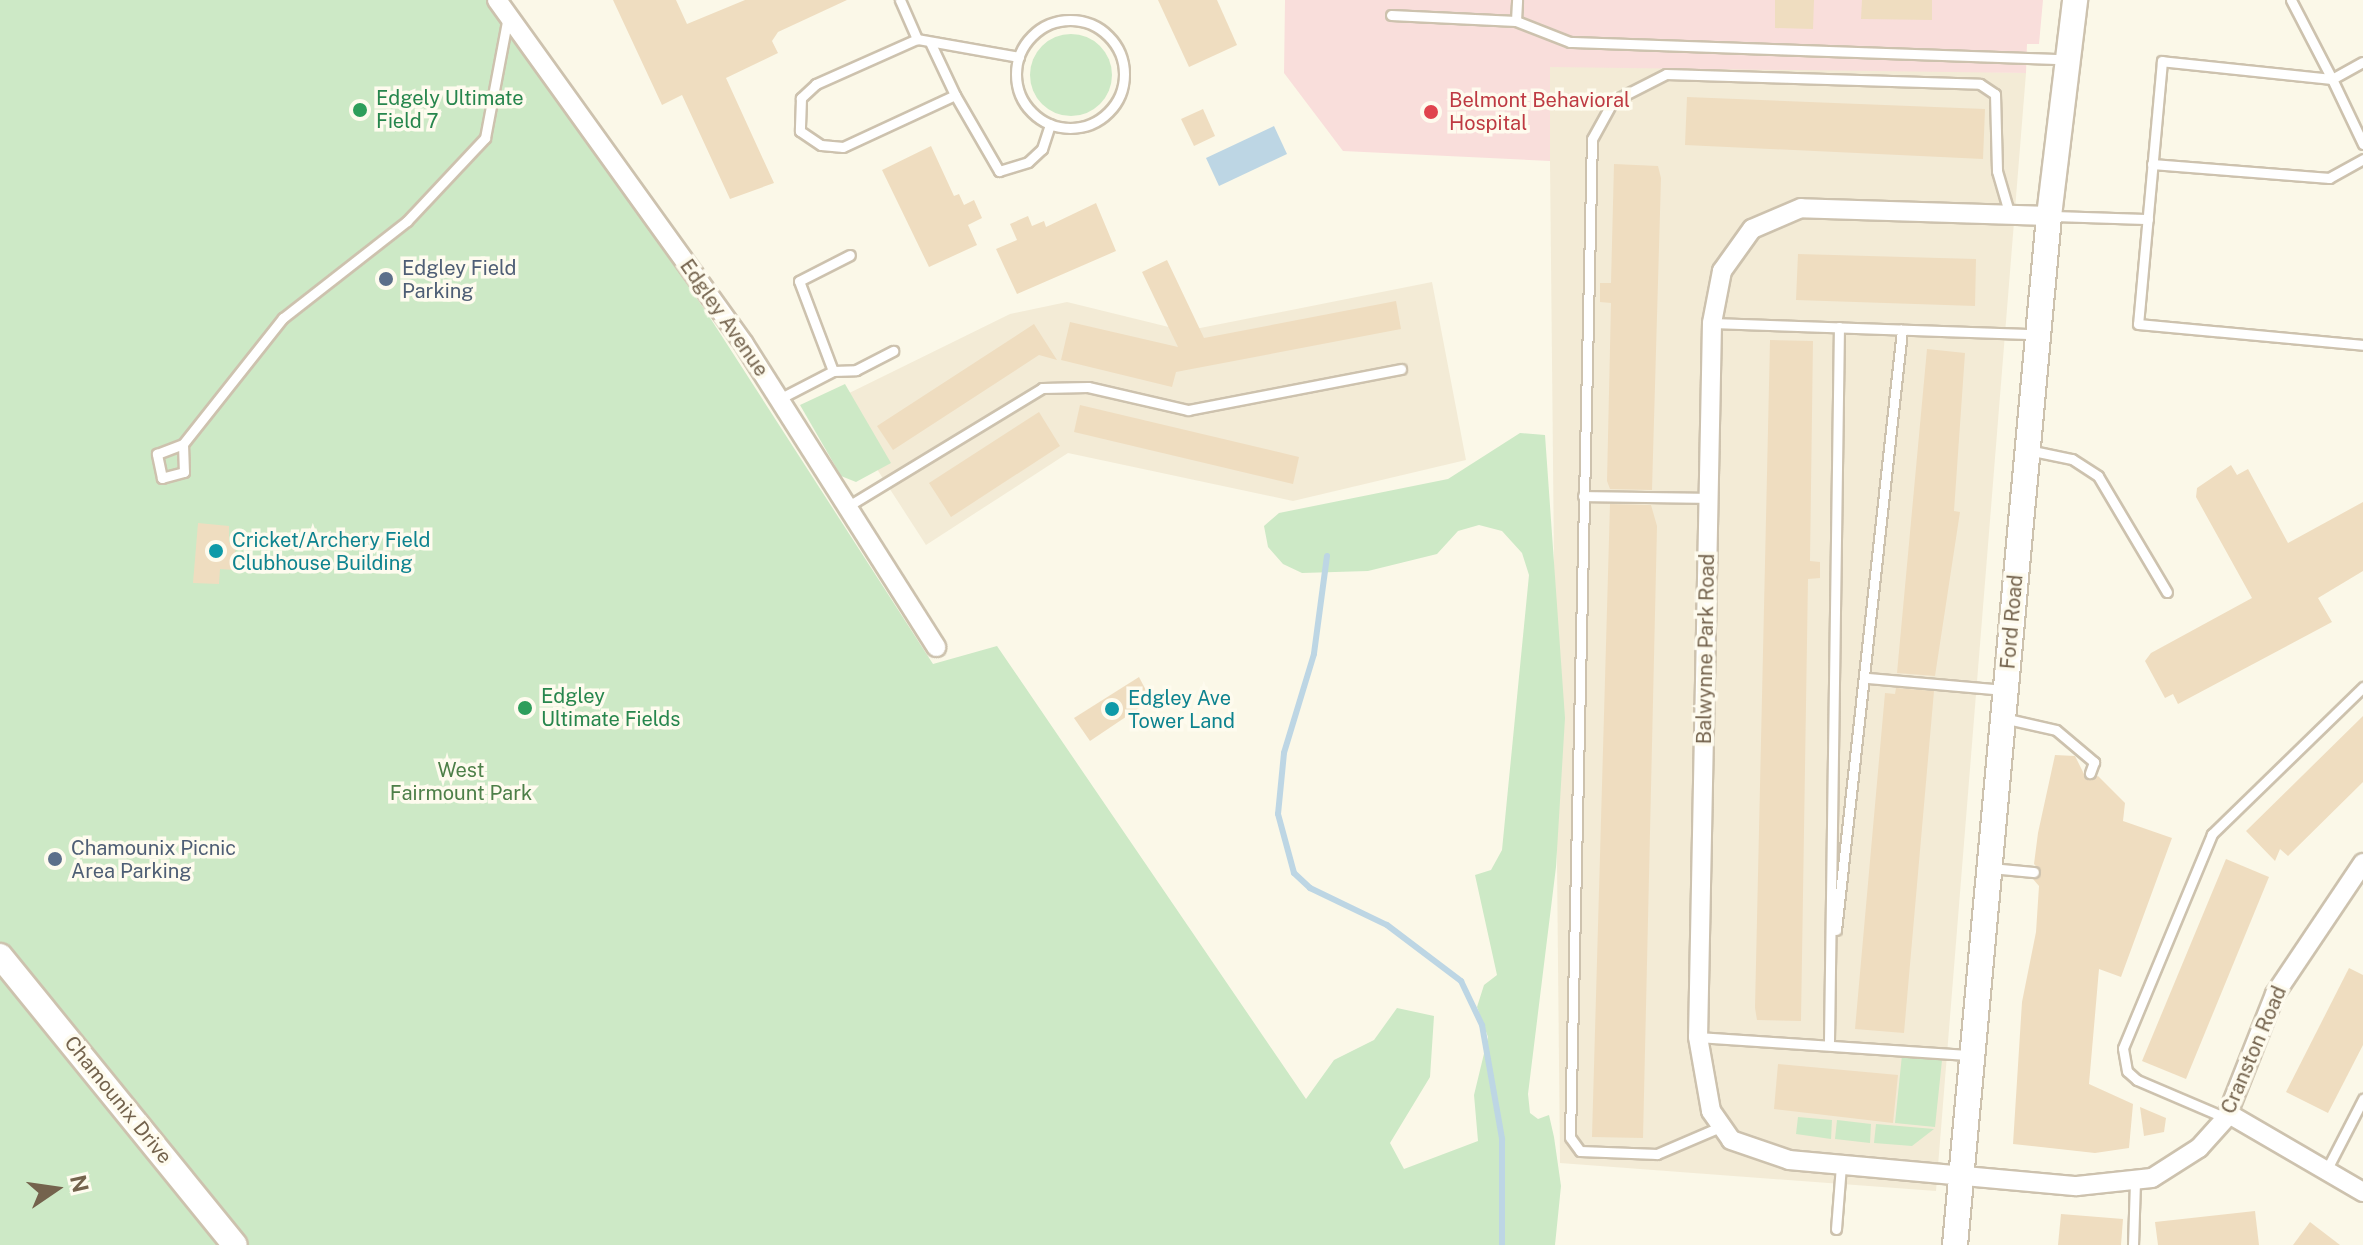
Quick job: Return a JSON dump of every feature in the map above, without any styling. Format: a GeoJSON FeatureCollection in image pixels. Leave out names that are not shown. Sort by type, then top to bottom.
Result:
{"type":"FeatureCollection","features":[{"type":"Feature","properties":{"kind":"main road","name":"Ford Road"},"geometry":{"type":"LineString","coordinates":[[1955,1245],[2049,216],[2075,0]]}},
{"type":"Feature","properties":{"kind":"main road","name":"Chamounix Drive"},"geometry":{"type":"LineString","coordinates":[[0,957],[235,1245]]}},
{"type":"Feature","properties":{"kind":"street","name":"Edgley Avenue"},"geometry":{"type":"LineString","coordinates":[[497,0],[779,399],[845,508],[936,647]]}},
{"type":"Feature","properties":{"kind":"street","name":"Balwynne Park Road"},"geometry":{"type":"LineString","coordinates":[[1720,1127],[1704,1092],[1698,1037],[1712,323],[1729,255],[1752,229],[1783,212],[1840,206],[2049,216]]}},
{"type":"Feature","properties":{"kind":"street","name":"Cranston Road"},"geometry":{"type":"LineString","coordinates":[[1962,1176],[2077,1186],[2135,1183],[2184,1160],[2228,1116],[2275,994],[2363,863]]}},
{"type":"Feature","properties":{"kind":"street"},"geometry":{"type":"LineString","coordinates":[[2228,1116],[2363,1192]]}},
{"type":"Feature","properties":{"kind":"street"},"geometry":{"type":"LineString","coordinates":[[1720,1127],[1762,1154],[1841,1166],[1962,1176]]}},
{"type":"Feature","properties":{"kind":"lane"},"geometry":{"type":"LineString","coordinates":[[900,0],[917,39]]}},
{"type":"Feature","properties":{"kind":"lane"},"geometry":{"type":"LineString","coordinates":[[1516,21],[1517,0]]}},
{"type":"Feature","properties":{"kind":"lane"},"geometry":{"type":"LineString","coordinates":[[2291,0],[2363,144]]}},
{"type":"Feature","properties":{"kind":"lane"},"geometry":{"type":"LineString","coordinates":[[1391,15],[1516,21],[1570,42],[2070,59]]}},
{"type":"Feature","properties":{"kind":"lane"},"geometry":{"type":"LineString","coordinates":[[183,444],[283,318],[407,221],[485,138],[508,16]]}},
{"type":"Feature","properties":{"kind":"lane"},"geometry":{"type":"LineString","coordinates":[[1065,19],[1100,29],[1121,56],[1121,91],[1113,106],[1084,126],[1050,124],[1023,102],[1017,85],[1019,57],[1032,34],[1065,19]]}},
{"type":"Feature","properties":{"kind":"lane"},"geometry":{"type":"LineString","coordinates":[[955,95],[843,147],[821,145],[800,131],[801,98],[816,84],[917,39],[1019,57]]}},
{"type":"Feature","properties":{"kind":"lane"},"geometry":{"type":"LineString","coordinates":[[930,42],[955,95],[999,171],[1028,162],[1042,149],[1050,124]]}},
{"type":"Feature","properties":{"kind":"lane"},"geometry":{"type":"LineString","coordinates":[[2363,62],[2332,79],[2162,61],[2138,324],[2363,345]]}},
{"type":"Feature","properties":{"kind":"lane"},"geometry":{"type":"LineString","coordinates":[[1720,1127],[1657,1154],[1592,1154],[1580,1151],[1570,1137],[1592,139],[1601,118],[1628,88],[1666,74],[1988,86],[1997,107],[1995,159],[2009,212]]}},
{"type":"Feature","properties":{"kind":"lane"},"geometry":{"type":"LineString","coordinates":[[2152,164],[2329,178],[2363,159]]}},
{"type":"Feature","properties":{"kind":"lane"},"geometry":{"type":"LineString","coordinates":[[2049,216],[2148,219]]}},
{"type":"Feature","properties":{"kind":"lane"},"geometry":{"type":"LineString","coordinates":[[833,371],[799,281],[850,255]]}},
{"type":"Feature","properties":{"kind":"lane"},"geometry":{"type":"LineString","coordinates":[[1712,323],[2038,334]]}},
{"type":"Feature","properties":{"kind":"lane"},"geometry":{"type":"LineString","coordinates":[[1834,942],[1827,883],[1839,327]]}},
{"type":"Feature","properties":{"kind":"lane"},"geometry":{"type":"LineString","coordinates":[[1829,1041],[1834,942],[1858,715],[1868,678],[1902,330]]}},
{"type":"Feature","properties":{"kind":"lane"},"geometry":{"type":"LineString","coordinates":[[779,399],[833,371],[856,370],[893,351]]}},
{"type":"Feature","properties":{"kind":"lane"},"geometry":{"type":"LineString","coordinates":[[845,508],[1042,388],[1088,387],[1188,410],[1401,369]]}},
{"type":"Feature","properties":{"kind":"lane"},"geometry":{"type":"LineString","coordinates":[[2028,450],[2072,459],[2098,476],[2167,592]]}},
{"type":"Feature","properties":{"kind":"lane"},"geometry":{"type":"LineString","coordinates":[[1583,496],[1709,498]]}},
{"type":"Feature","properties":{"kind":"lane"},"geometry":{"type":"LineString","coordinates":[[1868,678],[2006,690]]}},
{"type":"Feature","properties":{"kind":"lane"},"geometry":{"type":"LineString","coordinates":[[2228,1116],[2137,1080],[2127,1071],[2123,1048],[2212,834],[2363,687]]}},
{"type":"Feature","properties":{"kind":"lane"},"geometry":{"type":"LineString","coordinates":[[2003,718],[2056,730],[2094,762],[2090,773]]}},
{"type":"Feature","properties":{"kind":"lane"},"geometry":{"type":"LineString","coordinates":[[1990,868],[2034,872]]}},
{"type":"Feature","properties":{"kind":"lane"},"geometry":{"type":"LineString","coordinates":[[1698,1037],[1829,1041],[1972,1056]]}},
{"type":"Feature","properties":{"kind":"lane"},"geometry":{"type":"LineString","coordinates":[[2327,1169],[2363,1099]]}},
{"type":"Feature","properties":{"kind":"lane"},"geometry":{"type":"LineString","coordinates":[[1836,1229],[1841,1166]]}},
{"type":"Feature","properties":{"kind":"lane"},"geometry":{"type":"LineString","coordinates":[[2133,1245],[2135,1183]]}},
{"type":"Feature","properties":{"kind":"shaded area","name":"Belmont Behavioral Hospital"},"geometry":{"type":"Polygon","coordinates":[[[1285,0],[2043,0],[2039,44],[2027,44],[2026,73],[1550,67],[1550,161],[1343,151],[1284,73],[1285,0]]]}},
{"type":"Feature","properties":{"kind":"shaded area"},"geometry":{"type":"Polygon","coordinates":[[[1549,61],[2026,73],[1936,1191],[1560,1163],[1549,61]]]}},
{"type":"Feature","properties":{"kind":"shaded area"},"geometry":{"type":"Polygon","coordinates":[[[1432,282],[1466,460],[1293,501],[1068,453],[926,545],[833,401],[1010,314],[1067,302],[1185,331],[1432,282]]]}},
{"type":"Feature","properties":{"kind":"green space","name":"West Fairmount Park"},"geometry":{"type":"Polygon","coordinates":[[[0,0],[487,0],[705,310],[933,664],[997,646],[1306,1099],[1334,1060],[1374,1040],[1397,1008],[1434,1016],[1430,1077],[1390,1143],[1404,1169],[1478,1141],[1474,1095],[1488,1037],[1477,1007],[1484,985],[1497,975],[1475,875],[1491,870],[1502,850],[1529,575],[1522,553],[1502,531],[1479,525],[1458,531],[1437,554],[1368,571],[1302,573],[1283,564],[1268,547],[1264,526],[1279,513],[1448,479],[1520,433],[1545,435],[1565,718],[1556,867],[1528,1094],[1530,1113],[1538,1119],[1549,1115],[1554,1137],[1561,1186],[1555,1245],[0,1245],[0,0]]]}},
{"type":"Feature","properties":{"kind":"green space"},"geometry":{"type":"Polygon","coordinates":[[[1063,34],[1079,34],[1094,41],[1105,52],[1112,75],[1109,91],[1100,104],[1079,116],[1063,116],[1048,109],[1037,98],[1030,83],[1030,67],[1037,52],[1048,41],[1063,34]]]}},
{"type":"Feature","properties":{"kind":"green space"},"geometry":{"type":"Polygon","coordinates":[[[845,384],[891,463],[856,482],[841,476],[800,405],[845,384]]]}},
{"type":"Feature","properties":{"kind":"green space"},"geometry":{"type":"Polygon","coordinates":[[[1902,1055],[1942,1060],[1935,1127],[1895,1123],[1902,1055]]]}},
{"type":"Feature","properties":{"kind":"green space"},"geometry":{"type":"Polygon","coordinates":[[[1798,1117],[1832,1120],[1831,1139],[1796,1134],[1798,1117]]]}},
{"type":"Feature","properties":{"kind":"green space"},"geometry":{"type":"Polygon","coordinates":[[[1837,1120],[1871,1124],[1870,1143],[1835,1139],[1837,1120]]]}},
{"type":"Feature","properties":{"kind":"green space"},"geometry":{"type":"Polygon","coordinates":[[[1876,1124],[1934,1129],[1912,1146],[1874,1143],[1876,1124]]]}},
{"type":"Feature","properties":{"kind":"water"},"geometry":{"type":"Polygon","coordinates":[[[1274,126],[1287,154],[1219,186],[1206,158],[1274,126]]]}},
{"type":"Feature","properties":{"kind":"building"},"geometry":{"type":"Polygon","coordinates":[[[613,0],[676,0],[687,24],[745,0],[847,0],[778,32],[772,41],[778,53],[726,78],[774,183],[730,199],[682,95],[662,105],[613,0]]]}},
{"type":"Feature","properties":{"kind":"building"},"geometry":{"type":"Polygon","coordinates":[[[1158,0],[1217,0],[1237,45],[1189,67],[1158,0]]]}},
{"type":"Feature","properties":{"kind":"building"},"geometry":{"type":"Polygon","coordinates":[[[1775,0],[1814,0],[1813,29],[1775,28],[1775,0]]]}},
{"type":"Feature","properties":{"kind":"building"},"geometry":{"type":"Polygon","coordinates":[[[1862,0],[1932,0],[1932,20],[1861,19],[1862,0]]]}},
{"type":"Feature","properties":{"kind":"building"},"geometry":{"type":"Polygon","coordinates":[[[1687,97],[1985,109],[1983,159],[1685,145],[1687,97]]]}},
{"type":"Feature","properties":{"kind":"building"},"geometry":{"type":"Polygon","coordinates":[[[1203,109],[1215,136],[1194,146],[1181,119],[1203,109]]]}},
{"type":"Feature","properties":{"kind":"building"},"geometry":{"type":"Polygon","coordinates":[[[931,146],[954,196],[959,194],[964,205],[974,200],[982,218],[968,225],[977,245],[929,267],[882,170],[931,146]]]}},
{"type":"Feature","properties":{"kind":"building"},"geometry":{"type":"Polygon","coordinates":[[[1614,164],[1658,166],[1661,178],[1652,490],[1610,489],[1607,481],[1611,303],[1600,302],[1600,283],[1611,283],[1614,164]]]}},
{"type":"Feature","properties":{"kind":"building"},"geometry":{"type":"Polygon","coordinates":[[[1096,203],[1116,251],[1017,294],[996,249],[1017,240],[1010,224],[1028,216],[1032,226],[1044,221],[1046,227],[1096,203]]]}},
{"type":"Feature","properties":{"kind":"building"},"geometry":{"type":"Polygon","coordinates":[[[1798,254],[1976,259],[1975,306],[1796,300],[1798,254]]]}},
{"type":"Feature","properties":{"kind":"building"},"geometry":{"type":"Polygon","coordinates":[[[1167,260],[1204,338],[1396,301],[1401,329],[1176,372],[1172,387],[1061,360],[1070,322],[1178,347],[1142,272],[1167,260]]]}},
{"type":"Feature","properties":{"kind":"building"},"geometry":{"type":"Polygon","coordinates":[[[1034,324],[1057,360],[1039,355],[893,450],[877,426],[1034,324]]]}},
{"type":"Feature","properties":{"kind":"building"},"geometry":{"type":"Polygon","coordinates":[[[1770,340],[1813,341],[1810,561],[1820,562],[1820,578],[1808,579],[1801,1021],[1757,1020],[1755,1008],[1770,340]]]}},
{"type":"Feature","properties":{"kind":"building"},"geometry":{"type":"Polygon","coordinates":[[[1927,349],[1965,353],[1954,511],[1960,512],[1935,676],[1897,673],[1927,349]]]}},
{"type":"Feature","properties":{"kind":"building"},"geometry":{"type":"Polygon","coordinates":[[[1080,405],[1299,457],[1293,484],[1074,432],[1080,405]]]}},
{"type":"Feature","properties":{"kind":"building"},"geometry":{"type":"Polygon","coordinates":[[[1039,412],[1060,446],[951,517],[929,483],[1039,412]]]}},
{"type":"Feature","properties":{"kind":"building"},"geometry":{"type":"Polygon","coordinates":[[[2231,465],[2237,475],[2248,469],[2288,543],[2363,502],[2363,571],[2318,598],[2332,622],[2178,704],[2173,694],[2165,698],[2145,661],[2151,653],[2252,598],[2196,497],[2197,488],[2231,465]]]}},
{"type":"Feature","properties":{"kind":"building"},"geometry":{"type":"Polygon","coordinates":[[[1610,504],[1651,505],[1657,526],[1643,1138],[1592,1137],[1610,504]]]}},
{"type":"Feature","properties":{"kind":"building","name":"Cricket/Archery Field Clubhouse Building"},"geometry":{"type":"Polygon","coordinates":[[[198,523],[229,526],[229,542],[236,542],[234,570],[220,569],[219,584],[193,583],[198,523]]]}},
{"type":"Feature","properties":{"kind":"building","name":"Edgley Ave Tower Land"},"geometry":{"type":"Polygon","coordinates":[[[1139,677],[1151,700],[1090,741],[1074,718],[1139,677]]]}},
{"type":"Feature","properties":{"kind":"building"},"geometry":{"type":"Polygon","coordinates":[[[1896,688],[1934,691],[1904,1033],[1855,1029],[1885,693],[1895,694],[1896,688]]]}},
{"type":"Feature","properties":{"kind":"building"},"geometry":{"type":"Polygon","coordinates":[[[2363,716],[2363,782],[2288,856],[2280,849],[2275,861],[2246,831],[2363,716]]]}},
{"type":"Feature","properties":{"kind":"building"},"geometry":{"type":"Polygon","coordinates":[[[2055,755],[2075,756],[2087,780],[2098,776],[2125,803],[2123,821],[2172,838],[2121,977],[2099,969],[2089,1084],[2133,1104],[2129,1148],[2095,1153],[2013,1144],[2022,1002],[2036,932],[2039,886],[2033,879],[2041,872],[2034,864],[2055,755]]]}},
{"type":"Feature","properties":{"kind":"building"},"geometry":{"type":"Polygon","coordinates":[[[2226,859],[2269,877],[2186,1079],[2142,1061],[2226,859]]]}},
{"type":"Feature","properties":{"kind":"building"},"geometry":{"type":"Polygon","coordinates":[[[2349,968],[2363,975],[2363,1045],[2328,1113],[2286,1092],[2349,968]]]}},
{"type":"Feature","properties":{"kind":"building"},"geometry":{"type":"Polygon","coordinates":[[[1778,1064],[1898,1075],[1893,1123],[1774,1109],[1778,1064]]]}},
{"type":"Feature","properties":{"kind":"building"},"geometry":{"type":"Polygon","coordinates":[[[2140,1107],[2166,1118],[2164,1132],[2144,1136],[2140,1107]]]}},
{"type":"Feature","properties":{"kind":"building"},"geometry":{"type":"Polygon","coordinates":[[[2255,1211],[2259,1245],[2158,1245],[2155,1222],[2255,1211]]]}},
{"type":"Feature","properties":{"kind":"building"},"geometry":{"type":"Polygon","coordinates":[[[2061,1214],[2123,1219],[2121,1245],[2058,1245],[2061,1214]]]}},
{"type":"Feature","properties":{"kind":"building"},"geometry":{"type":"Polygon","coordinates":[[[2310,1222],[2340,1245],[2293,1245],[2310,1222]]]}},
{"type":"Feature","properties":{"kind":"waterway"},"geometry":{"type":"LineString","coordinates":[[1327,556],[1314,654],[1284,753],[1278,814],[1294,873],[1310,888],[1387,925],[1461,981],[1482,1025],[1502,1139],[1502,1245]]}},
{"type":"Feature","properties":{"kind":"place","name":"Edgely Ultimate Field 7"},"geometry":{"type":"Point","coordinates":[360,110]}},
{"type":"Feature","properties":{"kind":"place","name":"Belmont Behavioral Hospital"},"geometry":{"type":"Point","coordinates":[1431,112]}},
{"type":"Feature","properties":{"kind":"place","name":"Edgley Field Parking"},"geometry":{"type":"Point","coordinates":[386,279]}},
{"type":"Feature","properties":{"kind":"place","name":"Cricket/Archery Field Clubhouse Building"},"geometry":{"type":"Point","coordinates":[216,551]}},
{"type":"Feature","properties":{"kind":"place","name":"Edgley Ultimate Fields"},"geometry":{"type":"Point","coordinates":[525,708]}},
{"type":"Feature","properties":{"kind":"place","name":"Edgley Ave Tower Land"},"geometry":{"type":"Point","coordinates":[1112,709]}},
{"type":"Feature","properties":{"kind":"place","name":"Chamounix Picnic Area Parking"},"geometry":{"type":"Point","coordinates":[55,859]}}]}
